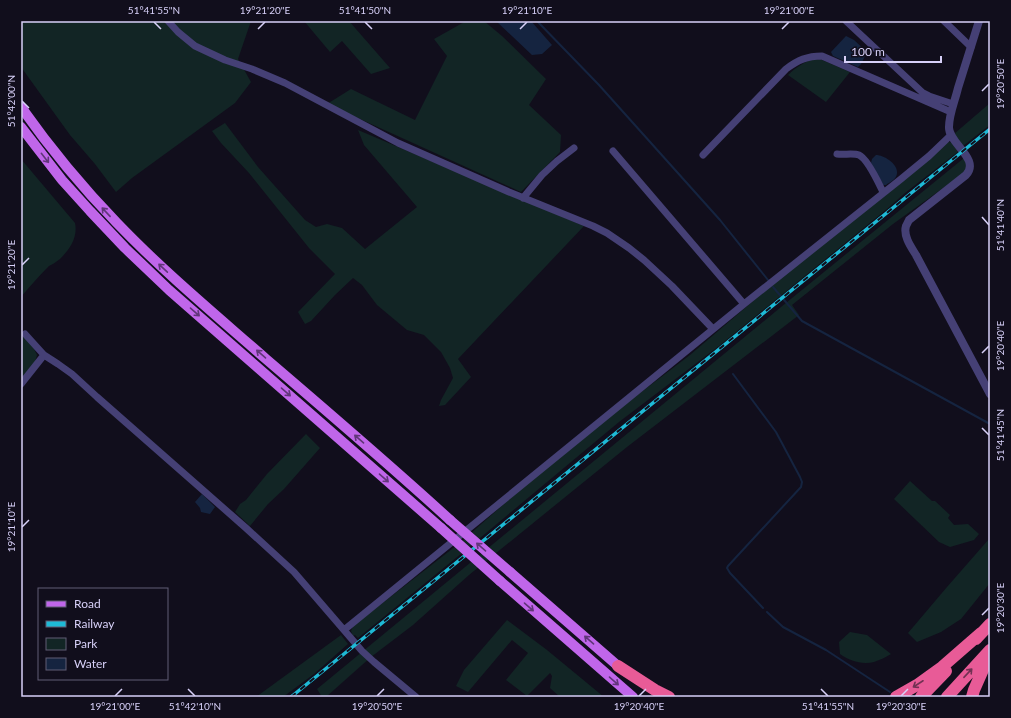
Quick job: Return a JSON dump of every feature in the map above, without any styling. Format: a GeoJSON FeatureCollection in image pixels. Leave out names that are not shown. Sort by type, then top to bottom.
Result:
{"type":"FeatureCollection","features":[{"type":"Feature","properties":{"kind":"highway"},"geometry":{"type":"LineString","coordinates":[[921,697],[990,624]]}},
{"type":"Feature","properties":{"kind":"highway"},"geometry":{"type":"LineString","coordinates":[[896,697],[917,685],[938,670],[981,633]]}},
{"type":"Feature","properties":{"kind":"highway"},"geometry":{"type":"LineString","coordinates":[[947,697],[990,650]]}},
{"type":"Feature","properties":{"kind":"highway"},"geometry":{"type":"LineString","coordinates":[[972,697],[990,654]]}},
{"type":"Feature","properties":{"kind":"highway"},"geometry":{"type":"LineString","coordinates":[[618,666],[653,697]]}},
{"type":"Feature","properties":{"kind":"highway"},"geometry":{"type":"LineString","coordinates":[[618,666],[668,697]]}},
{"type":"Feature","properties":{"kind":"main road"},"geometry":{"type":"LineString","coordinates":[[21,107],[75,177],[116,223],[149,256],[199,301],[389,464],[450,520],[618,666]]}},
{"type":"Feature","properties":{"kind":"main road"},"geometry":{"type":"LineString","coordinates":[[21,127],[49,164],[90,211],[169,290],[633,697]]}},
{"type":"Feature","properties":{"kind":"street"},"geometry":{"type":"LineString","coordinates":[[168,21],[178,32],[195,46],[225,60],[252,69],[285,83],[398,143],[607,233],[630,248],[672,286],[713,329]]}},
{"type":"Feature","properties":{"kind":"street"},"geometry":{"type":"LineString","coordinates":[[846,21],[924,93],[952,108]]}},
{"type":"Feature","properties":{"kind":"street"},"geometry":{"type":"LineString","coordinates":[[944,21],[971,47]]}},
{"type":"Feature","properties":{"kind":"street"},"geometry":{"type":"LineString","coordinates":[[979,21],[952,108],[949,127],[951,135],[968,159],[970,167],[969,171],[910,220],[906,226],[906,232],[907,238],[990,394]]}},
{"type":"Feature","properties":{"kind":"street"},"geometry":{"type":"LineString","coordinates":[[703,155],[786,69],[810,56],[822,56],[952,108]]}},
{"type":"Feature","properties":{"kind":"street"},"geometry":{"type":"LineString","coordinates":[[344,630],[492,508],[929,156],[951,135]]}},
{"type":"Feature","properties":{"kind":"street"},"geometry":{"type":"LineString","coordinates":[[523,198],[542,175],[574,148]]}},
{"type":"Feature","properties":{"kind":"street"},"geometry":{"type":"LineString","coordinates":[[613,151],[744,304]]}},
{"type":"Feature","properties":{"kind":"street"},"geometry":{"type":"LineString","coordinates":[[837,154],[859,155],[872,171],[883,192]]}},
{"type":"Feature","properties":{"kind":"street"},"geometry":{"type":"LineString","coordinates":[[25,334],[44,355],[72,374],[294,572],[362,651],[416,697]]}},
{"type":"Feature","properties":{"kind":"street"},"geometry":{"type":"LineString","coordinates":[[21,384],[44,355]]}},
{"type":"Feature","properties":{"kind":"green space"},"geometry":{"type":"Polygon","coordinates":[[[21,21],[251,21],[238,59],[251,82],[235,103],[132,178],[116,192],[95,164],[70,135],[21,67],[21,21]]]}},
{"type":"Feature","properties":{"kind":"green space"},"geometry":{"type":"Polygon","coordinates":[[[304,21],[349,21],[390,68],[371,74],[342,41],[330,52],[304,21]]]}},
{"type":"Feature","properties":{"kind":"green space"},"geometry":{"type":"Polygon","coordinates":[[[466,21],[484,21],[502,36],[546,79],[529,105],[561,135],[560,152],[521,192],[327,104],[351,89],[415,120],[447,56],[434,39],[466,21]]]}},
{"type":"Feature","properties":{"kind":"green space"},"geometry":{"type":"Polygon","coordinates":[[[815,59],[822,60],[850,72],[826,102],[788,75],[800,65],[815,59]]]}},
{"type":"Feature","properties":{"kind":"green space"},"geometry":{"type":"Polygon","coordinates":[[[990,103],[990,125],[963,146],[954,134],[990,103]]]}},
{"type":"Feature","properties":{"kind":"green space"},"geometry":{"type":"Polygon","coordinates":[[[225,123],[258,167],[305,220],[316,227],[327,224],[342,228],[365,249],[417,207],[364,145],[358,130],[584,226],[458,359],[471,377],[445,405],[439,406],[453,378],[450,368],[441,352],[424,335],[407,330],[377,305],[362,285],[353,278],[311,321],[305,324],[298,312],[335,274],[309,248],[249,173],[212,131],[225,123]]]}},
{"type":"Feature","properties":{"kind":"green space"},"geometry":{"type":"Polygon","coordinates":[[[949,142],[953,143],[959,151],[905,193],[719,346],[619,422],[358,638],[355,635],[353,636],[351,631],[353,626],[461,542],[548,465],[690,355],[773,284],[949,142]]]}},
{"type":"Feature","properties":{"kind":"green space"},"geometry":{"type":"Polygon","coordinates":[[[964,158],[968,164],[964,173],[893,224],[792,305],[799,315],[627,447],[469,575],[413,625],[371,657],[326,697],[322,697],[317,689],[964,158]]]}},
{"type":"Feature","properties":{"kind":"green space"},"geometry":{"type":"Polygon","coordinates":[[[21,159],[75,223],[76,228],[74,238],[67,251],[60,259],[49,266],[21,297],[21,159]]]}},
{"type":"Feature","properties":{"kind":"green space"},"geometry":{"type":"Polygon","coordinates":[[[21,332],[32,345],[37,355],[35,362],[21,379],[21,332]]]}},
{"type":"Feature","properties":{"kind":"green space"},"geometry":{"type":"Polygon","coordinates":[[[306,434],[320,448],[284,489],[268,504],[250,526],[235,512],[240,504],[246,500],[267,474],[306,434]]]}},
{"type":"Feature","properties":{"kind":"green space"},"geometry":{"type":"Polygon","coordinates":[[[910,481],[950,515],[948,518],[954,525],[968,524],[979,534],[974,540],[950,547],[939,542],[894,499],[910,481]]]}},
{"type":"Feature","properties":{"kind":"green space"},"geometry":{"type":"Polygon","coordinates":[[[989,539],[990,583],[961,619],[941,632],[917,642],[908,633],[989,539]]]}},
{"type":"Feature","properties":{"kind":"green space"},"geometry":{"type":"Polygon","coordinates":[[[507,620],[547,650],[604,697],[560,697],[550,688],[552,676],[550,673],[527,696],[506,680],[528,653],[512,640],[468,692],[456,686],[464,670],[507,620]]]}},
{"type":"Feature","properties":{"kind":"green space"},"geometry":{"type":"Polygon","coordinates":[[[850,632],[867,635],[891,654],[874,662],[865,663],[856,662],[840,654],[839,642],[850,632]]]}},
{"type":"Feature","properties":{"kind":"green space"},"geometry":{"type":"Polygon","coordinates":[[[341,635],[348,644],[314,674],[283,697],[256,697],[341,635]]]}},
{"type":"Feature","properties":{"kind":"water"},"geometry":{"type":"Polygon","coordinates":[[[496,21],[531,21],[552,45],[542,54],[532,55],[496,21]]]}},
{"type":"Feature","properties":{"kind":"water"},"geometry":{"type":"Polygon","coordinates":[[[846,36],[854,40],[867,52],[858,67],[833,56],[831,52],[846,36]]]}},
{"type":"Feature","properties":{"kind":"water"},"geometry":{"type":"Polygon","coordinates":[[[876,155],[879,155],[893,163],[897,170],[896,177],[886,185],[883,185],[871,163],[872,159],[876,155]]]}},
{"type":"Feature","properties":{"kind":"water"},"geometry":{"type":"Polygon","coordinates":[[[202,494],[215,507],[210,514],[201,512],[200,508],[195,502],[202,494]]]}},
{"type":"Feature","properties":{"kind":"waterway"},"geometry":{"type":"LineString","coordinates":[[537,21],[599,85],[720,220],[768,280]]}},
{"type":"Feature","properties":{"kind":"waterway"},"geometry":{"type":"LineString","coordinates":[[773,287],[802,321],[990,424]]}},
{"type":"Feature","properties":{"kind":"waterway"},"geometry":{"type":"LineString","coordinates":[[733,374],[776,432],[802,482],[801,487],[727,568],[763,608]]}},
{"type":"Feature","properties":{"kind":"waterway"},"geometry":{"type":"LineString","coordinates":[[767,612],[783,627],[826,650],[890,692]]}},
{"type":"Feature","properties":{"kind":"railway"},"geometry":{"type":"LineString","coordinates":[[291,697],[990,129]]}}]}
